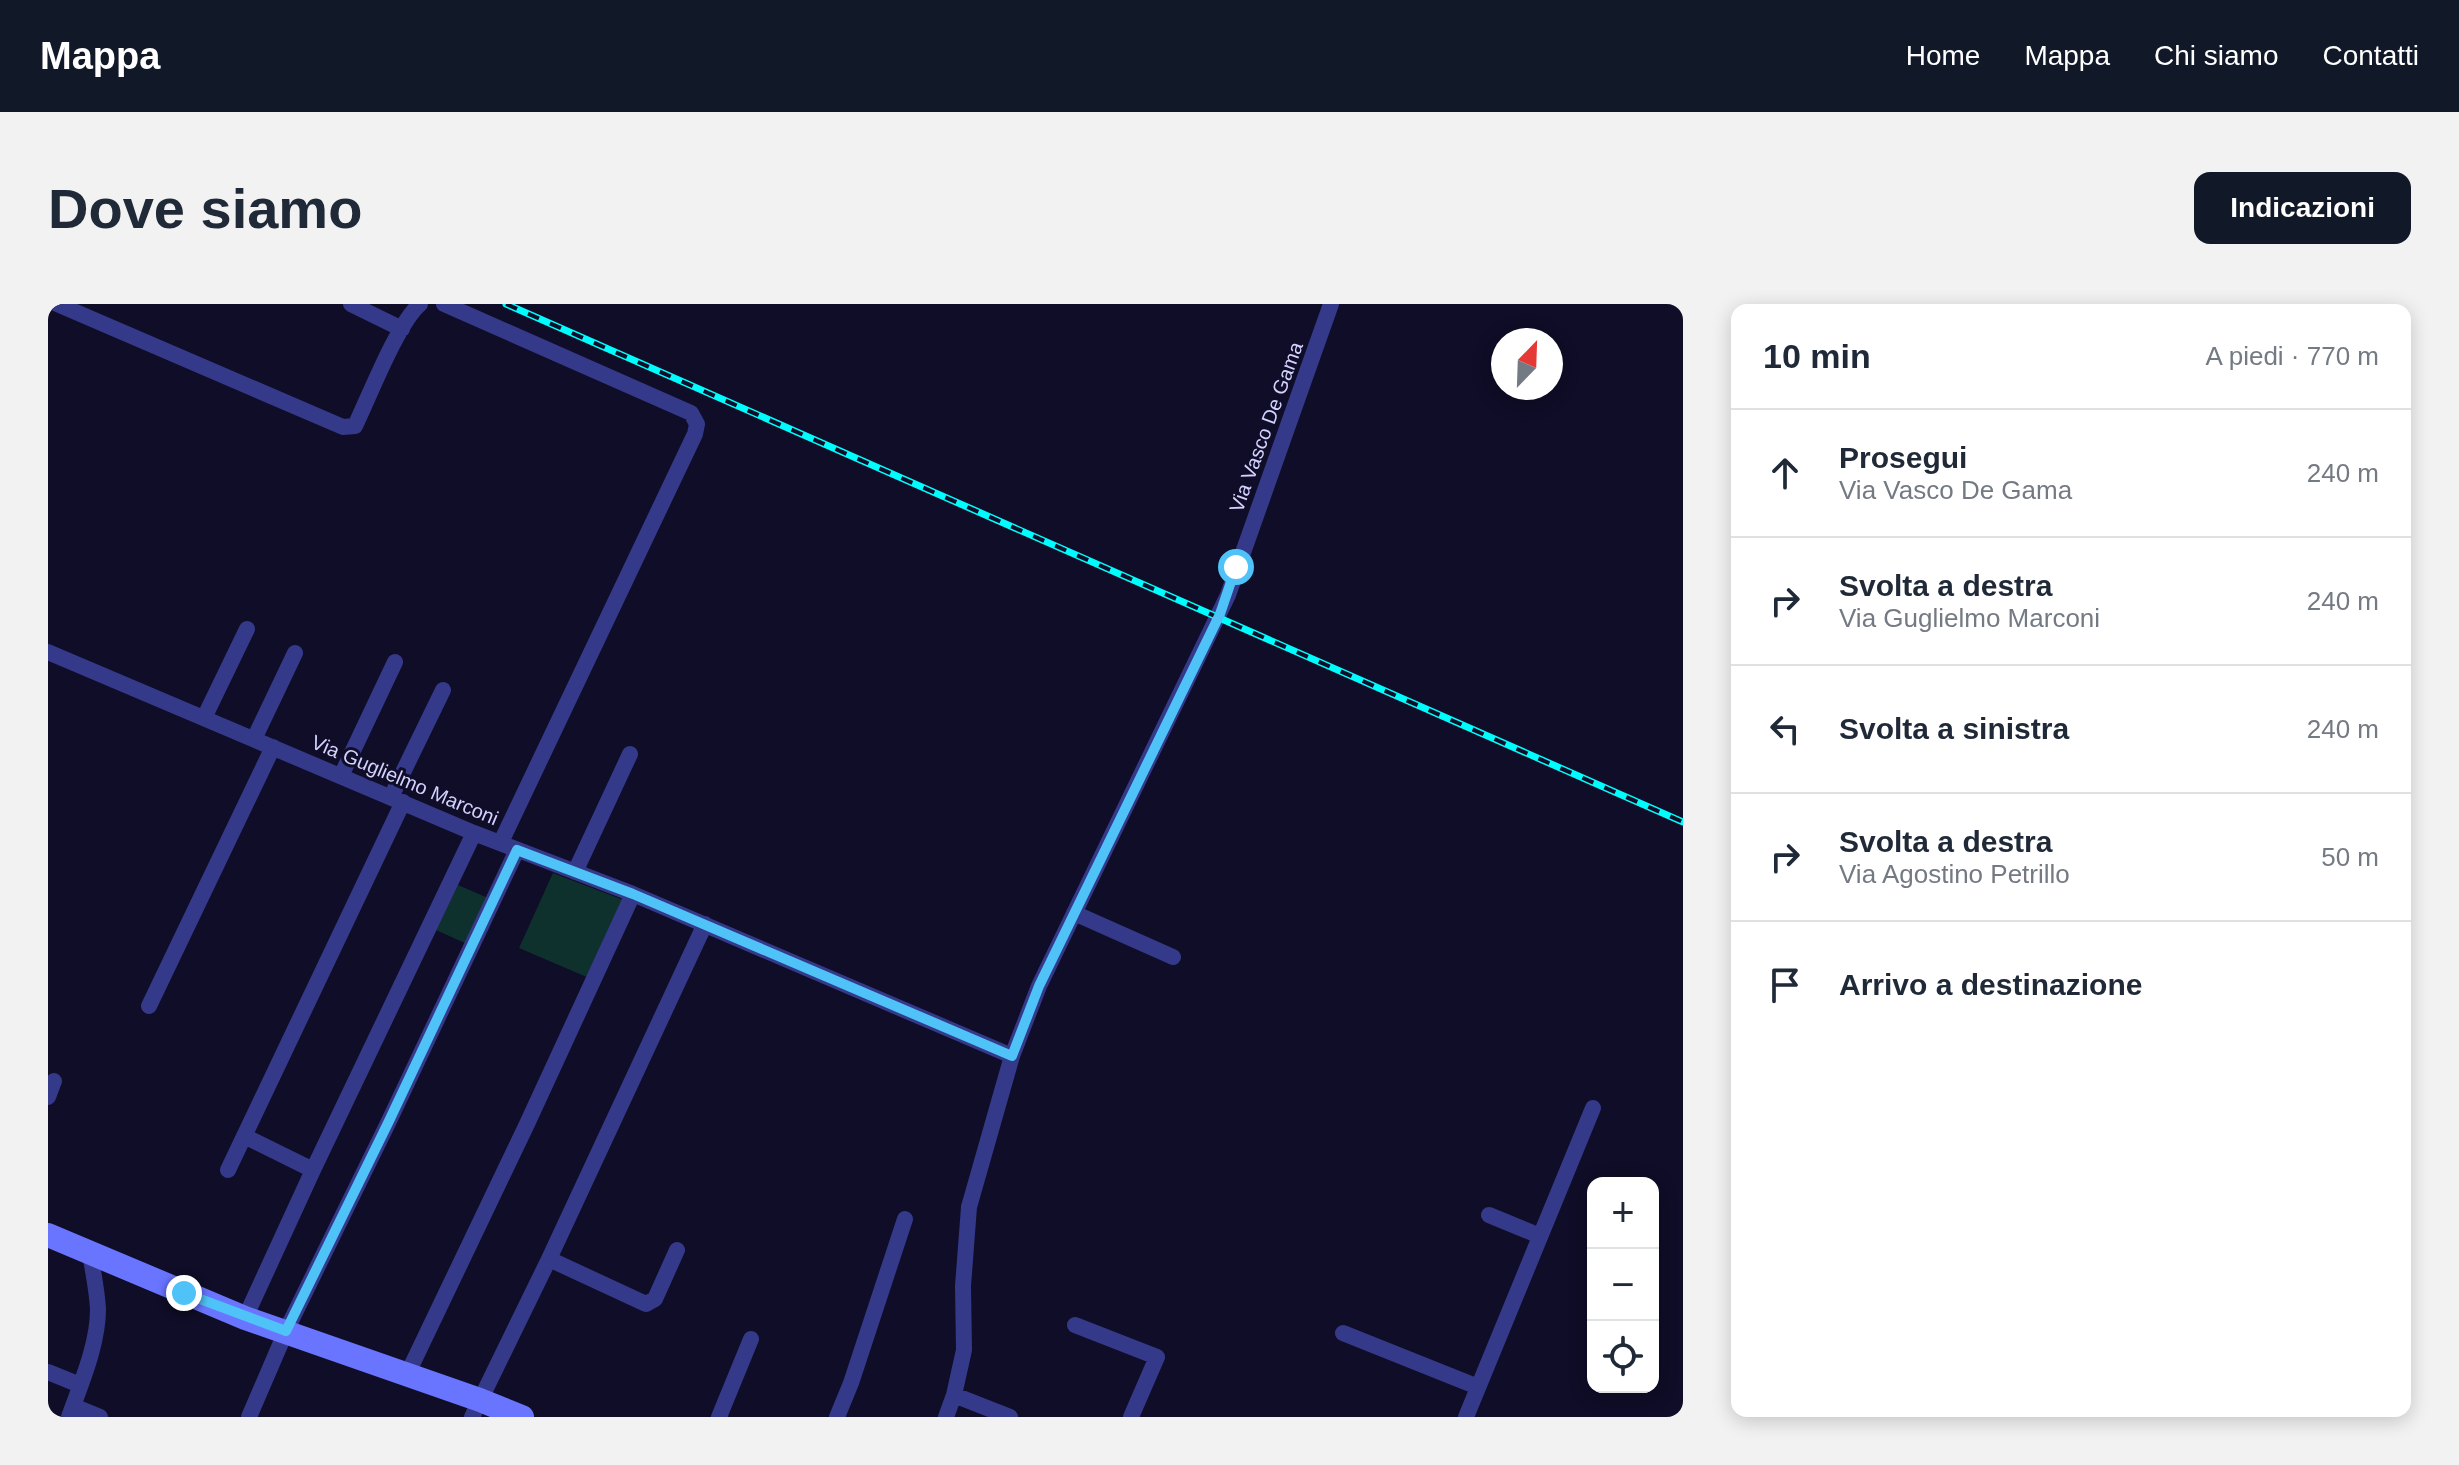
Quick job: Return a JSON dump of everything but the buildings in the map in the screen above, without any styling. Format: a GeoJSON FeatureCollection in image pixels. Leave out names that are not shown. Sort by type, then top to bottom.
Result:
{"type":"FeatureCollection","features":[{"type":"Feature","properties":{"kind":"street"},"geometry":{"type":"LineString","coordinates":[[57,304],[343,427],[355,426],[402,329],[412,311],[420,304]]}},
{"type":"Feature","properties":{"kind":"street"},"geometry":{"type":"LineString","coordinates":[[351,304],[402,329]]}},
{"type":"Feature","properties":{"kind":"street"},"geometry":{"type":"LineString","coordinates":[[444,304],[691,413],[697,424],[695,434],[501,842]]}},
{"type":"Feature","properties":{"kind":"street","name":"Via Vasco De Gama"},"geometry":{"type":"LineString","coordinates":[[946,1417],[964,1350],[963,1286],[969,1207],[1012,1056],[1039,986],[1228,595],[1331,304]]}},
{"type":"Feature","properties":{"kind":"street"},"geometry":{"type":"LineString","coordinates":[[204,718],[247,629]]}},
{"type":"Feature","properties":{"kind":"street","name":"Via Guglielmo Marconi"},"geometry":{"type":"LineString","coordinates":[[48,652],[474,833],[705,924],[1012,1056]]}},
{"type":"Feature","properties":{"kind":"street"},"geometry":{"type":"LineString","coordinates":[[254,739],[295,653]]}},
{"type":"Feature","properties":{"kind":"street"},"geometry":{"type":"LineString","coordinates":[[341,776],[395,662]]}},
{"type":"Feature","properties":{"kind":"street"},"geometry":{"type":"LineString","coordinates":[[228,1170],[397,800],[443,690]]}},
{"type":"Feature","properties":{"kind":"street"},"geometry":{"type":"LineString","coordinates":[[149,1006],[273,747]]}},
{"type":"Feature","properties":{"kind":"street"},"geometry":{"type":"LineString","coordinates":[[575,872],[630,754]]}},
{"type":"Feature","properties":{"kind":"street"},"geometry":{"type":"LineString","coordinates":[[245,1318],[474,833]]}},
{"type":"Feature","properties":{"kind":"street"},"geometry":{"type":"LineString","coordinates":[[249,1417],[286,1331],[517,850]]}},
{"type":"Feature","properties":{"kind":"street"},"geometry":{"type":"LineString","coordinates":[[407,1375],[633,894]]}},
{"type":"Feature","properties":{"kind":"street"},"geometry":{"type":"LineString","coordinates":[[1074,913],[1173,957]]}},
{"type":"Feature","properties":{"kind":"street"},"geometry":{"type":"LineString","coordinates":[[476,1408],[705,924]]}},
{"type":"Feature","properties":{"kind":"street"},"geometry":{"type":"LineString","coordinates":[[1466,1417],[1593,1108]]}},
{"type":"Feature","properties":{"kind":"street"},"geometry":{"type":"LineString","coordinates":[[244,1136],[313,1170]]}},
{"type":"Feature","properties":{"kind":"street"},"geometry":{"type":"LineString","coordinates":[[1489,1215],[1540,1236]]}},
{"type":"Feature","properties":{"kind":"street"},"geometry":{"type":"LineString","coordinates":[[837,1417],[905,1219]]}},
{"type":"Feature","properties":{"kind":"street"},"geometry":{"type":"LineString","coordinates":[[48,1235],[245,1318],[407,1375],[476,1408],[522,1417]]}},
{"type":"Feature","properties":{"kind":"street"},"geometry":{"type":"LineString","coordinates":[[549,1259],[646,1304],[655,1299],[677,1250]]}},
{"type":"Feature","properties":{"kind":"street"},"geometry":{"type":"LineString","coordinates":[[90,1253],[98,1312],[93,1345],[71,1411],[100,1417]]}},
{"type":"Feature","properties":{"kind":"street"},"geometry":{"type":"LineString","coordinates":[[1075,1325],[1157,1357],[1131,1417]]}},
{"type":"Feature","properties":{"kind":"street"},"geometry":{"type":"LineString","coordinates":[[1343,1333],[1478,1387]]}},
{"type":"Feature","properties":{"kind":"street"},"geometry":{"type":"LineString","coordinates":[[719,1417],[751,1339]]}},
{"type":"Feature","properties":{"kind":"street"},"geometry":{"type":"LineString","coordinates":[[48,1372],[80,1385]]}},
{"type":"Feature","properties":{"kind":"street"},"geometry":{"type":"LineString","coordinates":[[954,1395],[1010,1417]]}},
{"type":"Feature","properties":{"kind":"green space"},"geometry":{"type":"Polygon","coordinates":[[[553,873],[626,901],[589,978],[519,948],[553,873]]]}},
{"type":"Feature","properties":{"kind":"green space"},"geometry":{"type":"Polygon","coordinates":[[[458,885],[488,898],[467,944],[436,930],[458,885]]]}},
{"type":"Feature","properties":{"kind":"railway"},"geometry":{"type":"LineString","coordinates":[[506,304],[1683,822]]}},
{"type":"Feature","properties":{"kind":"route"},"geometry":{"type":"LineString","coordinates":[[184,1293],[286,1331],[517,850],[633,894],[1012,1056],[1039,986],[1220,614],[1236,567]]}}]}
